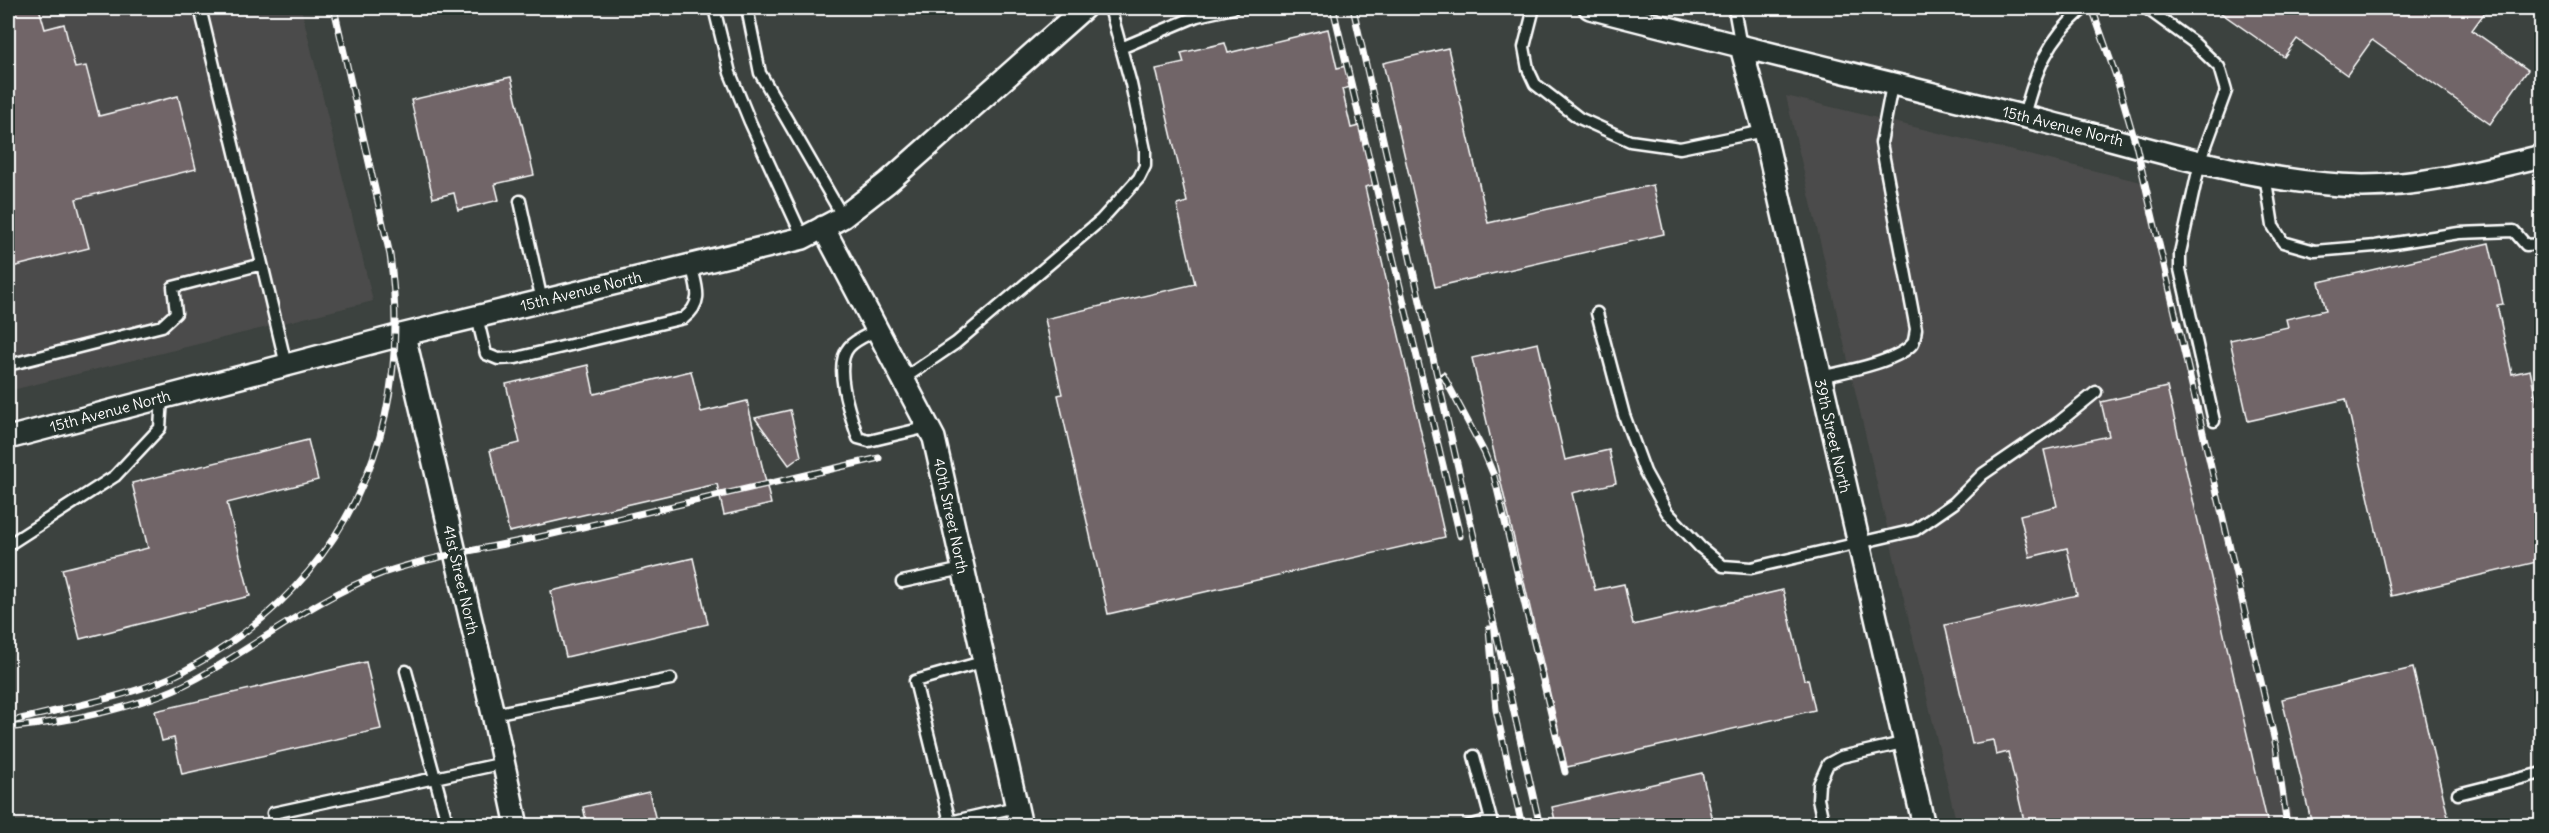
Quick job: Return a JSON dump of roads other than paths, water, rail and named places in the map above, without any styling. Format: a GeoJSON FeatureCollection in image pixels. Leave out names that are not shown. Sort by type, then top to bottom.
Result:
{"type":"FeatureCollection","features":[{"type":"Feature","properties":{"kind":"street","name":"15th Avenue North"},"geometry":{"type":"LineString","coordinates":[[8,438],[404,335],[803,238],[843,216],[888,182],[1084,8]]}},
{"type":"Feature","properties":{"kind":"street","name":"15th Avenue North"},"geometry":{"type":"LineString","coordinates":[[1590,8],[2200,162],[2305,183],[2365,186],[2411,183],[2460,175],[2541,156]]}},
{"type":"Feature","properties":{"kind":"street","name":"39th Street North"},"geometry":{"type":"LineString","coordinates":[[1741,47],[1764,131],[1858,545],[1907,742],[1924,825]]}},
{"type":"Feature","properties":{"kind":"street","name":"40th Street North"},"geometry":{"type":"LineString","coordinates":[[823,227],[934,438],[1018,816]]}},
{"type":"Feature","properties":{"kind":"street","name":"41st Street North"},"geometry":{"type":"LineString","coordinates":[[404,335],[517,825]]}},
{"type":"Feature","properties":{"kind":"lane"},"geometry":{"type":"LineString","coordinates":[[200,8],[286,365]]}},
{"type":"Feature","properties":{"kind":"lane"},"geometry":{"type":"LineString","coordinates":[[714,8],[730,73],[803,238]]}},
{"type":"Feature","properties":{"kind":"lane"},"geometry":{"type":"LineString","coordinates":[[747,8],[760,73],[843,216]]}},
{"type":"Feature","properties":{"kind":"lane"},"geometry":{"type":"LineString","coordinates":[[903,379],[956,343],[1101,220],[1139,178],[1145,166],[1145,150],[1110,8]]}},
{"type":"Feature","properties":{"kind":"lane"},"geometry":{"type":"LineString","coordinates":[[1121,48],[1197,16],[1233,8]]}},
{"type":"Feature","properties":{"kind":"lane"},"geometry":{"type":"LineString","coordinates":[[1534,8],[1524,47],[1528,69],[1535,84],[1579,118],[1630,141],[1680,148],[1764,131]]}},
{"type":"Feature","properties":{"kind":"lane"},"geometry":{"type":"LineString","coordinates":[[1734,8],[1741,47]]}},
{"type":"Feature","properties":{"kind":"lane"},"geometry":{"type":"LineString","coordinates":[[2024,116],[2035,75],[2049,46],[2060,30],[2084,8]]}},
{"type":"Feature","properties":{"kind":"lane"},"geometry":{"type":"LineString","coordinates":[[2146,8],[2193,42],[2219,67],[2226,91],[2200,162],[2180,253],[2180,269],[2214,421]]}},
{"type":"Feature","properties":{"kind":"lane"},"geometry":{"type":"LineString","coordinates":[[1820,377],[1874,363],[1904,351],[1914,341],[1916,329],[1881,142],[1892,85]]}},
{"type":"Feature","properties":{"kind":"lane"},"geometry":{"type":"LineString","coordinates":[[2265,175],[2273,226],[2283,242],[2315,251],[2375,246],[2459,233],[2514,231],[2526,245],[2541,244]]}},
{"type":"Feature","properties":{"kind":"lane"},"geometry":{"type":"LineString","coordinates":[[520,201],[542,301]]}},
{"type":"Feature","properties":{"kind":"lane"},"geometry":{"type":"LineString","coordinates":[[8,365],[162,326],[176,313],[173,287],[262,264]]}},
{"type":"Feature","properties":{"kind":"lane"},"geometry":{"type":"LineString","coordinates":[[477,317],[486,354],[498,358],[516,358],[684,318],[695,309],[698,298],[691,264]]}},
{"type":"Feature","properties":{"kind":"lane"},"geometry":{"type":"LineString","coordinates":[[1597,313],[1624,415],[1645,472],[1667,512],[1700,547],[1723,566],[1751,568],[1916,530],[1954,502],[1983,474],[2059,422],[2096,392]]}},
{"type":"Feature","properties":{"kind":"lane"},"geometry":{"type":"LineString","coordinates":[[877,330],[847,348],[841,369],[849,410],[858,438],[876,440],[928,427]]}},
{"type":"Feature","properties":{"kind":"lane"},"geometry":{"type":"LineString","coordinates":[[8,545],[115,476],[160,428],[162,398]]}},
{"type":"Feature","properties":{"kind":"lane"},"geometry":{"type":"LineString","coordinates":[[902,582],[963,569]]}},
{"type":"Feature","properties":{"kind":"lane"},"geometry":{"type":"LineString","coordinates":[[982,662],[915,681],[950,822],[1018,816]]}},
{"type":"Feature","properties":{"kind":"lane"},"geometry":{"type":"LineString","coordinates":[[406,671],[448,825]]}},
{"type":"Feature","properties":{"kind":"lane"},"geometry":{"type":"LineString","coordinates":[[493,714],[671,679]]}},
{"type":"Feature","properties":{"kind":"lane"},"geometry":{"type":"LineString","coordinates":[[1824,825],[1818,799],[1819,784],[1828,764],[1841,758],[1907,742]]}},
{"type":"Feature","properties":{"kind":"lane"},"geometry":{"type":"LineString","coordinates":[[1468,825],[1491,820],[1474,756]]}},
{"type":"Feature","properties":{"kind":"lane"},"geometry":{"type":"LineString","coordinates":[[276,825],[273,813],[504,763]]}},
{"type":"Feature","properties":{"kind":"lane"},"geometry":{"type":"LineString","coordinates":[[2458,794],[2541,773]]}},
{"type":"Feature","properties":{"kind":"railway"},"geometry":{"type":"LineString","coordinates":[[8,722],[97,701],[163,681],[182,672],[238,637],[286,596],[326,549],[356,498],[378,443],[391,384],[395,321],[390,255],[334,8]]}},
{"type":"Feature","properties":{"kind":"railway"},"geometry":{"type":"LineString","coordinates":[[1333,8],[1460,536]]}},
{"type":"Feature","properties":{"kind":"railway"},"geometry":{"type":"LineString","coordinates":[[1353,8],[1540,826]]}},
{"type":"Feature","properties":{"kind":"railway"},"geometry":{"type":"LineString","coordinates":[[2092,8],[2116,76],[2136,145],[2276,746],[2287,826]]}},
{"type":"Feature","properties":{"kind":"railway"},"geometry":{"type":"LineString","coordinates":[[1443,375],[1484,452],[1494,476],[1565,772]]}},
{"type":"Feature","properties":{"kind":"railway"},"geometry":{"type":"LineString","coordinates":[[15,727],[106,712],[173,690],[216,667],[309,609],[383,573],[443,557],[544,536],[879,458]]}},
{"type":"Feature","properties":{"kind":"railway"},"geometry":{"type":"LineString","coordinates":[[1489,629],[1496,710],[1522,826]]}}]}
